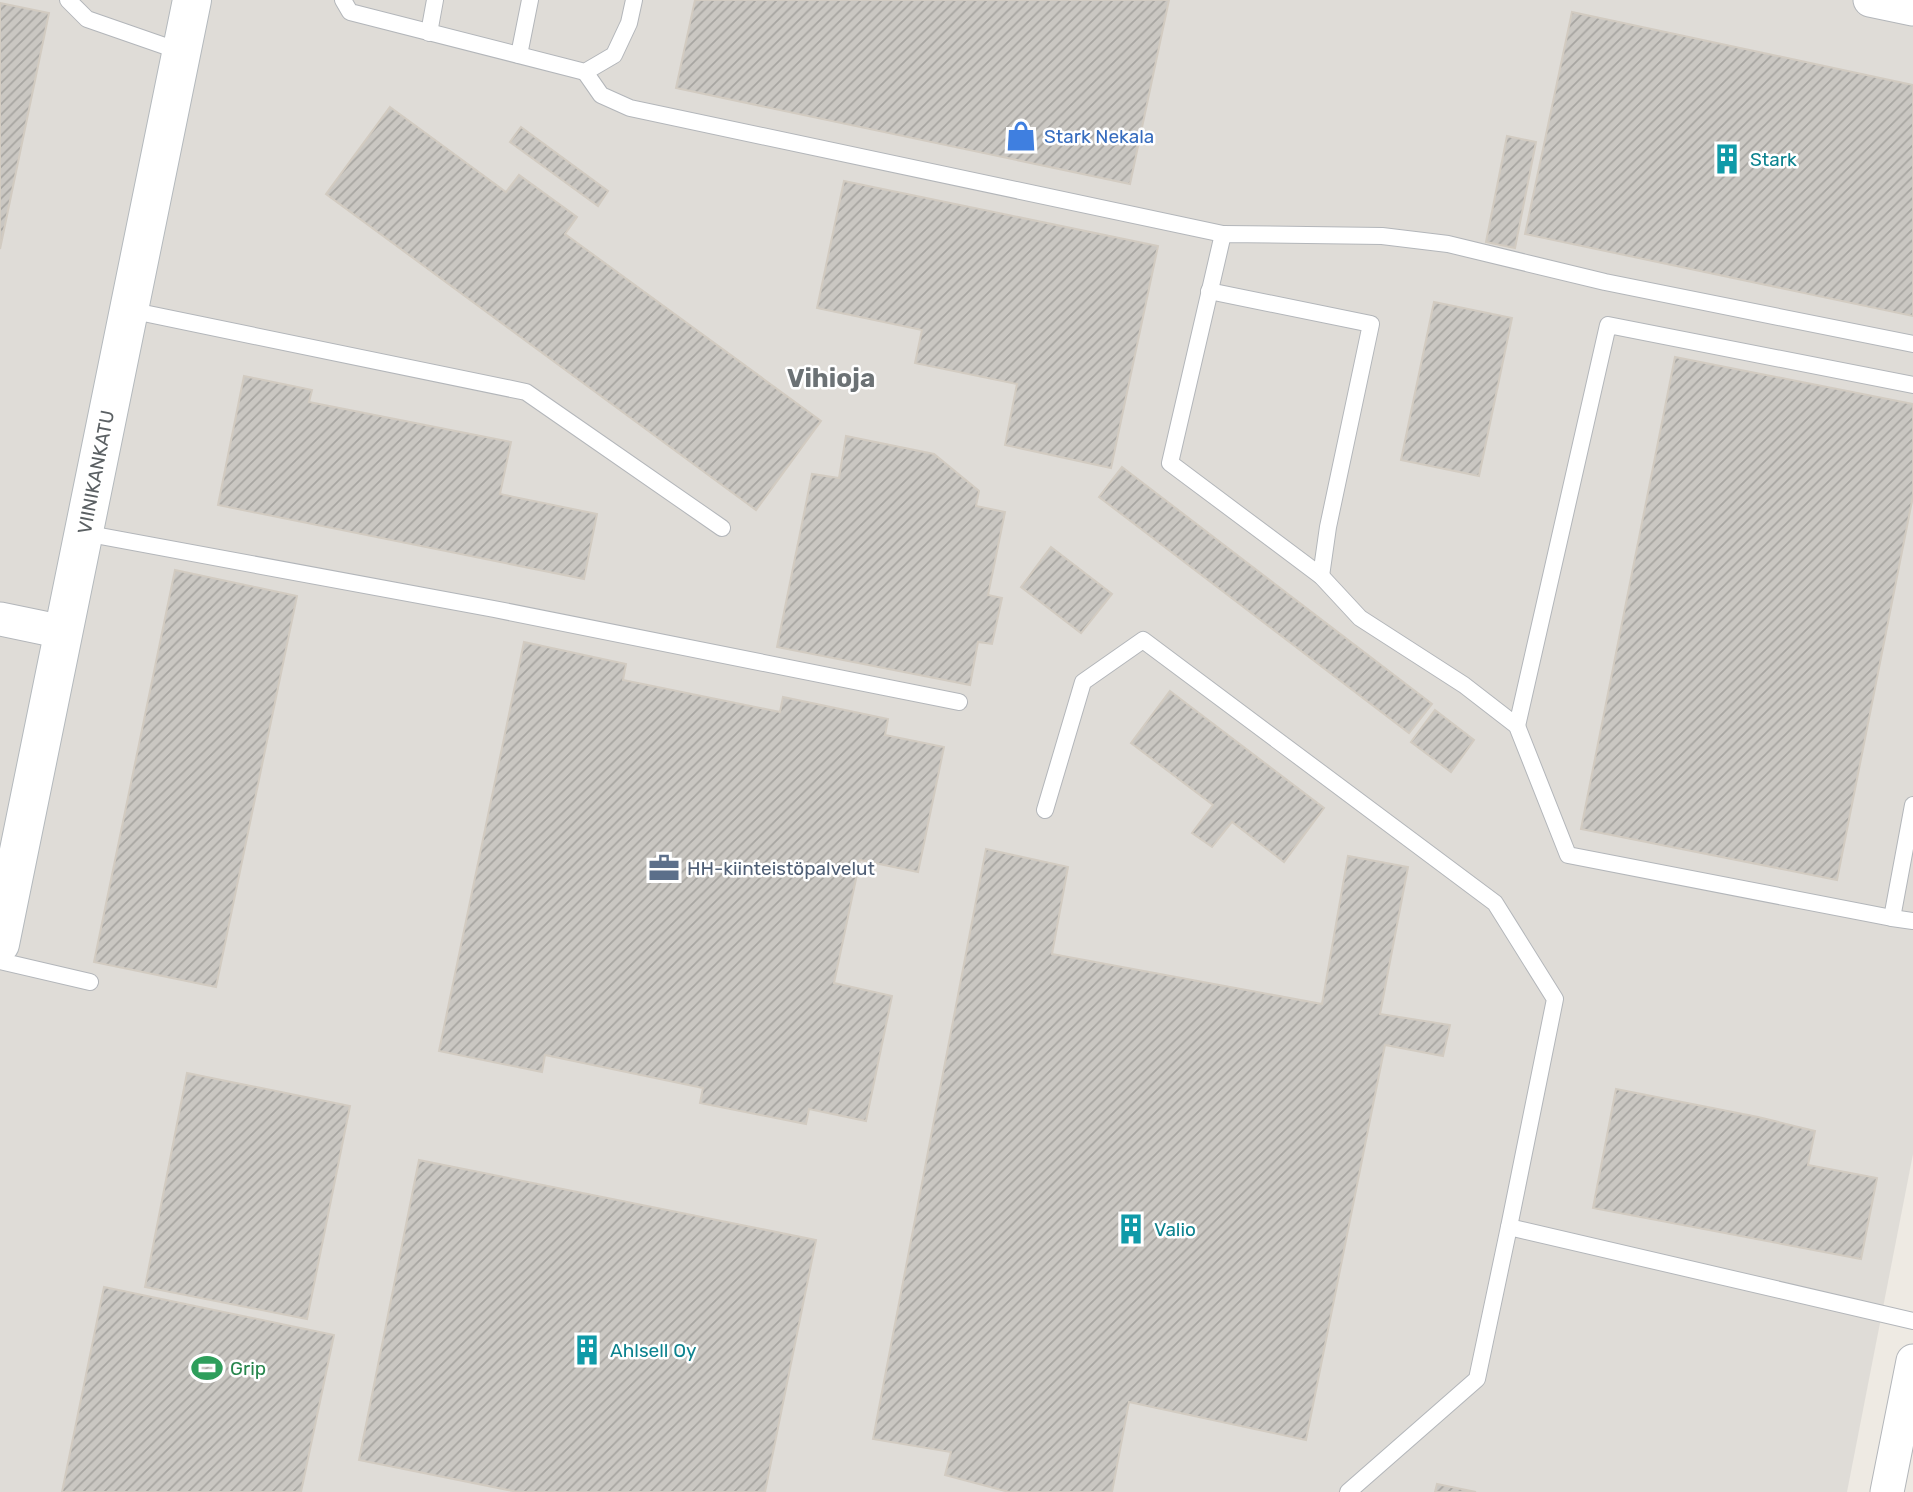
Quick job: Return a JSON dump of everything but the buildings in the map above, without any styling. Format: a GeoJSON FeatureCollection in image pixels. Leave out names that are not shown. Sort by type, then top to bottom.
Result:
{"type":"FeatureCollection","features":[{"type":"Feature","properties":{"kind":"main road","name":"VIINIKANKATU"},"geometry":{"type":"LineString","coordinates":[[0,944],[192,0]]}},
{"type":"Feature","properties":{"kind":"street"},"geometry":{"type":"LineString","coordinates":[[1870,0],[1913,9]]}},
{"type":"Feature","properties":{"kind":"street"},"geometry":{"type":"LineString","coordinates":[[0,619],[63,632]]}},
{"type":"Feature","properties":{"kind":"street"},"geometry":{"type":"LineString","coordinates":[[1887,1492],[1913,1361]]}},
{"type":"Feature","properties":{"kind":"lane"},"geometry":{"type":"LineString","coordinates":[[68,0],[87,19],[181,52]]}},
{"type":"Feature","properties":{"kind":"lane"},"geometry":{"type":"LineString","coordinates":[[343,0],[350,12],[585,72],[601,95],[630,108],[1223,234],[1382,236],[1448,244],[1605,282],[1913,345]]}},
{"type":"Feature","properties":{"kind":"lane"},"geometry":{"type":"LineString","coordinates":[[429,33],[435,0]]}},
{"type":"Feature","properties":{"kind":"lane"},"geometry":{"type":"LineString","coordinates":[[519,55],[530,0]]}},
{"type":"Feature","properties":{"kind":"lane"},"geometry":{"type":"LineString","coordinates":[[585,72],[614,55],[629,23],[634,0]]}},
{"type":"Feature","properties":{"kind":"lane"},"geometry":{"type":"LineString","coordinates":[[1223,234],[1170,463],[1321,576],[1360,618],[1464,685],[1517,726],[1569,855],[1913,921]]}},
{"type":"Feature","properties":{"kind":"lane"},"geometry":{"type":"LineString","coordinates":[[1209,291],[1371,324],[1328,527],[1321,576]]}},
{"type":"Feature","properties":{"kind":"lane"},"geometry":{"type":"LineString","coordinates":[[129,310],[526,392],[722,528]]}},
{"type":"Feature","properties":{"kind":"lane"},"geometry":{"type":"LineString","coordinates":[[1517,726],[1608,325],[1913,385]]}},
{"type":"Feature","properties":{"kind":"lane"},"geometry":{"type":"LineString","coordinates":[[84,533],[508,612],[959,702]]}},
{"type":"Feature","properties":{"kind":"lane"},"geometry":{"type":"LineString","coordinates":[[1045,810],[1083,682],[1143,639],[1495,903],[1555,999],[1477,1379],[1348,1492]]}},
{"type":"Feature","properties":{"kind":"lane"},"geometry":{"type":"LineString","coordinates":[[1892,918],[1913,805]]}},
{"type":"Feature","properties":{"kind":"lane"},"geometry":{"type":"LineString","coordinates":[[0,961],[90,982]]}},
{"type":"Feature","properties":{"kind":"lane"},"geometry":{"type":"LineString","coordinates":[[1508,1227],[1913,1321]]}},
{"type":"Feature","properties":{"kind":"shaded area"},"geometry":{"type":"Polygon","coordinates":[[[0,0],[1913,0],[1913,1154],[1847,1492],[0,1492],[0,0]]]}},
{"type":"Feature","properties":{"kind":"place","name":"Stark Nekala"},"geometry":{"type":"Point","coordinates":[1021,136]}},
{"type":"Feature","properties":{"kind":"place","name":"Stark"},"geometry":{"type":"Point","coordinates":[1727,159]}},
{"type":"Feature","properties":{"kind":"place","name":"HH-kiinteistöpalvelut"},"geometry":{"type":"Point","coordinates":[664,868]}},
{"type":"Feature","properties":{"kind":"place","name":"Valio"},"geometry":{"type":"Point","coordinates":[1131,1229]}},
{"type":"Feature","properties":{"kind":"place","name":"Ahlsell Oy"},"geometry":{"type":"Point","coordinates":[587,1350]}},
{"type":"Feature","properties":{"kind":"place","name":"Grip"},"geometry":{"type":"Point","coordinates":[207,1368]}},
{"type":"Feature","properties":{"kind":"district","name":"Vihioja"},"geometry":{"type":"Point","coordinates":[831,378]}}]}
